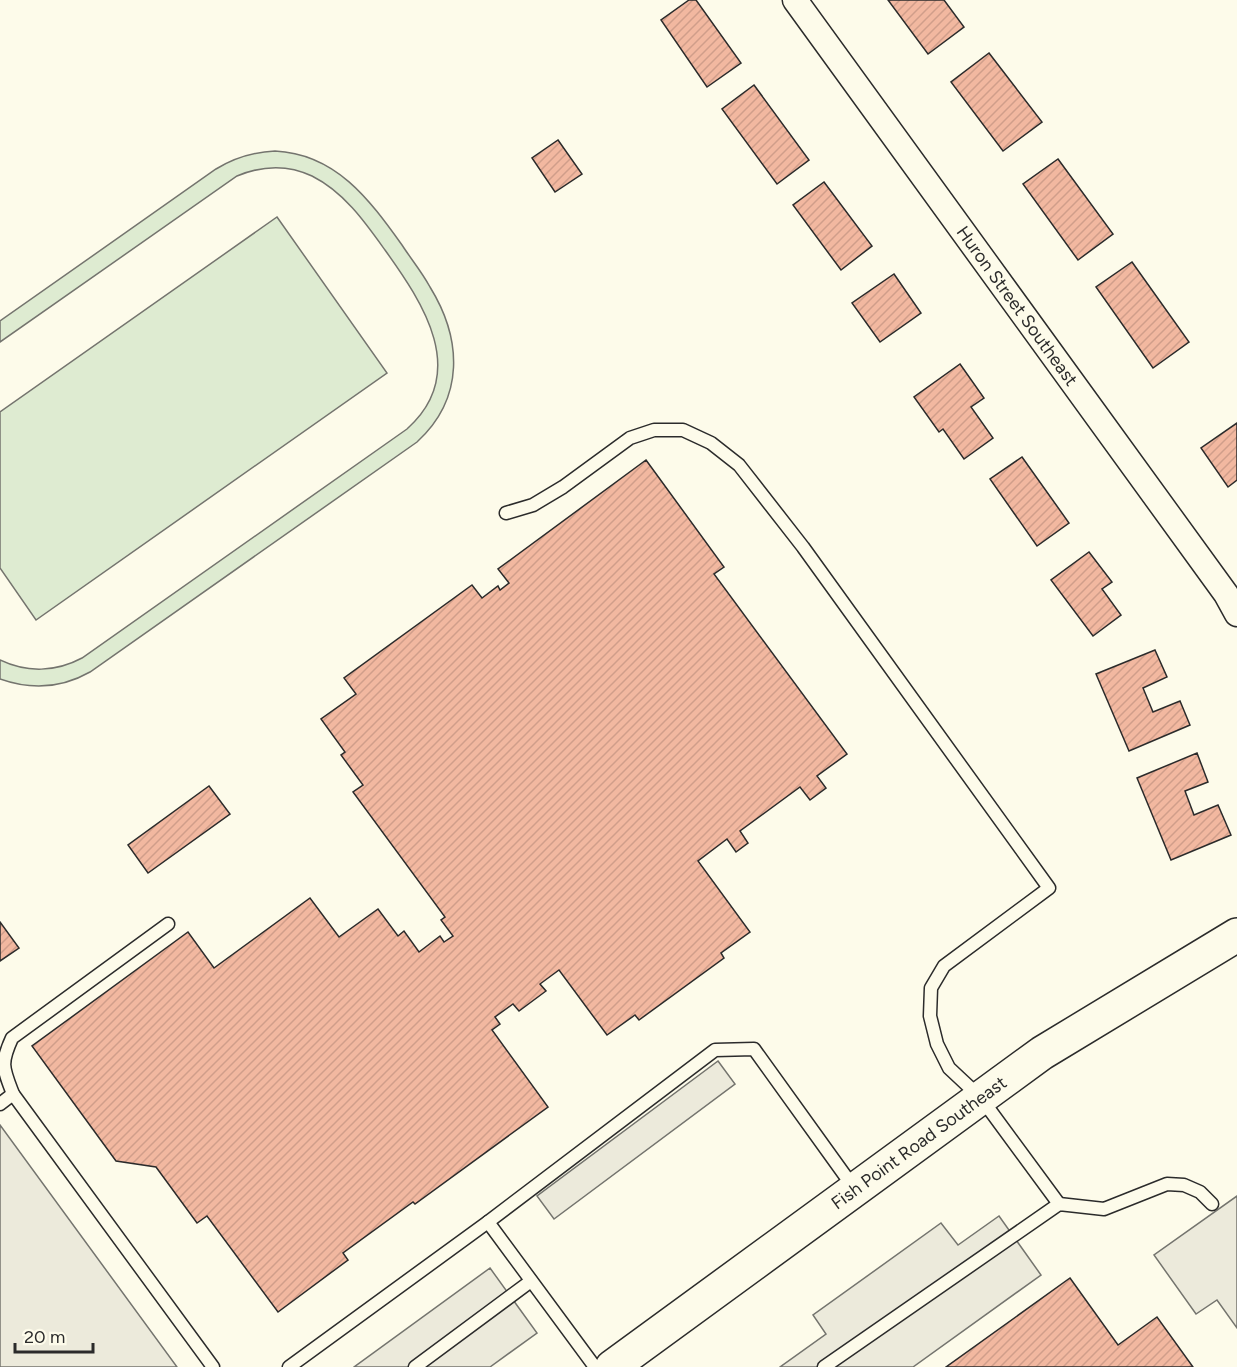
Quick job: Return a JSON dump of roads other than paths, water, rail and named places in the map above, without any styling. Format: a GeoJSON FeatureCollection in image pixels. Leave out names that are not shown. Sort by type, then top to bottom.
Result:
{"type":"FeatureCollection","features":[{"type":"Feature","properties":{"kind":"street","name":"Huron Street Southeast"},"geometry":{"type":"LineString","coordinates":[[795,0],[1233,598]]}},
{"type":"Feature","properties":{"kind":"street","name":"Fish Point Road Southeast"},"geometry":{"type":"LineString","coordinates":[[612,1367],[1042,1053],[1237,935]]}},
{"type":"Feature","properties":{"kind":"lane"},"geometry":{"type":"LineString","coordinates":[[506,513],[533,505],[564,487],[630,438],[654,430],[683,430],[711,443],[739,465],[803,547],[1049,888],[944,966],[931,988],[930,1016],[937,1044],[949,1068],[981,1098],[1059,1204]]}},
{"type":"Feature","properties":{"kind":"lane"},"geometry":{"type":"LineString","coordinates":[[168,924],[12,1038],[5,1054],[4,1071],[13,1094],[213,1367]]}},
{"type":"Feature","properties":{"kind":"lane"},"geometry":{"type":"LineString","coordinates":[[289,1367],[488,1222],[715,1050],[754,1049],[854,1189]]}},
{"type":"Feature","properties":{"kind":"lane"},"geometry":{"type":"LineString","coordinates":[[0,1104],[13,1094]]}},
{"type":"Feature","properties":{"kind":"lane"},"geometry":{"type":"LineString","coordinates":[[824,1367],[1059,1204],[1104,1209],[1167,1184],[1184,1185],[1200,1192],[1212,1204]]}},
{"type":"Feature","properties":{"kind":"lane"},"geometry":{"type":"LineString","coordinates":[[488,1222],[594,1367]]}},
{"type":"Feature","properties":{"kind":"lane"},"geometry":{"type":"LineString","coordinates":[[415,1367],[531,1281]]}}]}
